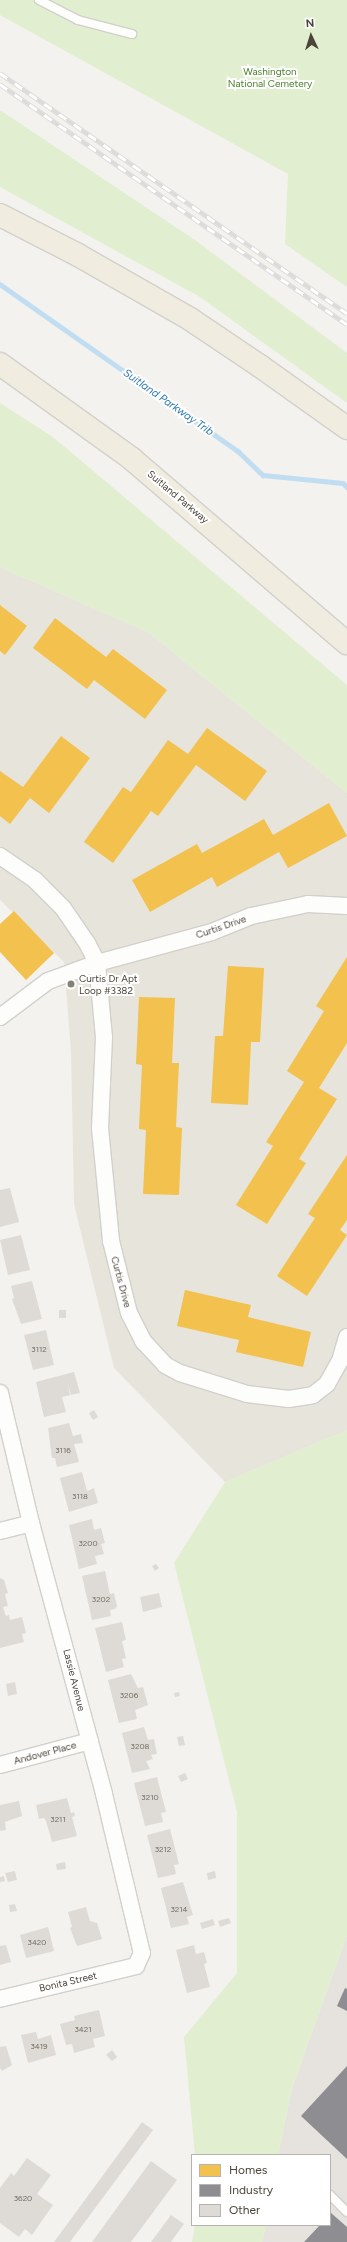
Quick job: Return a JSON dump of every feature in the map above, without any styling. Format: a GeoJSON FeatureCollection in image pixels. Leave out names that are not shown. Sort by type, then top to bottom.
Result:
{"type":"FeatureCollection","features":[{"type":"Feature","properties":{"kind":"highway"},"geometry":{"type":"LineString","coordinates":[[0,215],[78,255],[190,319],[260,366],[347,428]]}},
{"type":"Feature","properties":{"kind":"highway","name":"Suitland Parkway"},"geometry":{"type":"LineString","coordinates":[[0,364],[132,459],[347,643]]}},
{"type":"Feature","properties":{"kind":"street","name":"Curtis Drive"},"geometry":{"type":"LineString","coordinates":[[0,856],[35,880],[63,908],[87,943],[97,963],[104,1037],[100,1128],[111,1241],[129,1313],[143,1342],[165,1365],[180,1373],[247,1394],[289,1399],[313,1395],[327,1384],[340,1361],[347,1337]]}},
{"type":"Feature","properties":{"kind":"street","name":"Curtis Drive"},"geometry":{"type":"LineString","coordinates":[[0,1017],[48,981],[97,963],[212,932],[251,916],[308,904],[347,906]]}},
{"type":"Feature","properties":{"kind":"street","name":"Lassie Avenue"},"geometry":{"type":"LineString","coordinates":[[0,1394],[32,1523],[90,1741],[142,1953],[136,1966]]}},
{"type":"Feature","properties":{"kind":"street"},"geometry":{"type":"LineString","coordinates":[[0,1531],[32,1523]]}},
{"type":"Feature","properties":{"kind":"street","name":"Andover Place"},"geometry":{"type":"LineString","coordinates":[[0,1765],[90,1741]]}},
{"type":"Feature","properties":{"kind":"street","name":"Bonita Street"},"geometry":{"type":"LineString","coordinates":[[0,1999],[136,1966]]}},
{"type":"Feature","properties":{"kind":"lane"},"geometry":{"type":"LineString","coordinates":[[39,0],[78,20],[132,34]]}},
{"type":"Feature","properties":{"kind":"lane"},"geometry":{"type":"LineString","coordinates":[[331,2196],[347,2212]]}},
{"type":"Feature","properties":{"kind":"shaded area"},"geometry":{"type":"Polygon","coordinates":[[[0,567],[148,632],[347,793],[347,1430],[225,1482],[114,1368],[74,1204],[71,1052],[64,962],[0,900],[0,567]]]}},
{"type":"Feature","properties":{"kind":"shaded area"},"geometry":{"type":"Polygon","coordinates":[[[347,1935],[347,2242],[262,2242],[266,2226],[331,2226],[331,2154],[278,2154],[292,2088],[347,1935]]]}},
{"type":"Feature","properties":{"kind":"green space","name":"Washington National Cemetery"},"geometry":{"type":"Polygon","coordinates":[[[0,0],[347,0],[347,287],[285,244],[288,174],[0,15],[0,0]]]}},
{"type":"Feature","properties":{"kind":"green space"},"geometry":{"type":"Polygon","coordinates":[[[0,110],[195,240],[347,353],[347,403],[200,297],[0,187],[0,110]]]}},
{"type":"Feature","properties":{"kind":"green space"},"geometry":{"type":"Polygon","coordinates":[[[0,403],[53,437],[347,685],[347,793],[148,632],[0,567],[0,403]]]}},
{"type":"Feature","properties":{"kind":"green space"},"geometry":{"type":"Polygon","coordinates":[[[347,1430],[347,1935],[292,2088],[278,2154],[195,2154],[184,2037],[237,1973],[237,1812],[174,1563],[225,1482],[347,1430]]]}},
{"type":"Feature","properties":{"kind":"green space"},"geometry":{"type":"Polygon","coordinates":[[[195,2226],[266,2226],[262,2242],[192,2242],[195,2226]]]}},
{"type":"Feature","properties":{"kind":"building: Homes"},"geometry":{"type":"Polygon","coordinates":[[[0,605],[27,626],[5,655],[0,651],[0,605]]]}},
{"type":"Feature","properties":{"kind":"building: Homes"},"geometry":{"type":"Polygon","coordinates":[[[55,618],[106,657],[113,649],[167,690],[145,719],[94,680],[87,689],[33,648],[55,618]]]}},
{"type":"Feature","properties":{"kind":"building: Homes"},"geometry":{"type":"Polygon","coordinates":[[[207,728],[267,771],[245,801],[196,765],[158,816],[151,811],[113,863],[84,842],[123,787],[131,792],[168,740],[188,754],[207,728]]]}},
{"type":"Feature","properties":{"kind":"building: Homes"},"geometry":{"type":"Polygon","coordinates":[[[61,736],[90,758],[49,813],[30,798],[10,824],[0,816],[0,771],[23,787],[61,736]]]}},
{"type":"Feature","properties":{"kind":"building: Homes"},"geometry":{"type":"Polygon","coordinates":[[[329,803],[347,836],[288,868],[279,852],[217,887],[212,877],[150,912],[132,880],[197,844],[202,853],[264,819],[273,835],[329,803]]]}},
{"type":"Feature","properties":{"kind":"building: Homes"},"geometry":{"type":"Polygon","coordinates":[[[14,911],[54,953],[26,980],[0,952],[0,924],[14,911]]]}},
{"type":"Feature","properties":{"kind":"building: Homes"},"geometry":{"type":"Polygon","coordinates":[[[347,957],[347,1043],[319,1088],[337,1099],[299,1159],[306,1163],[267,1224],[236,1205],[273,1146],[266,1142],[304,1082],[287,1071],[324,1011],[316,1006],[347,957]]]}},
{"type":"Feature","properties":{"kind":"building: Homes"},"geometry":{"type":"Polygon","coordinates":[[[228,966],[264,968],[260,1042],[251,1042],[248,1105],[211,1103],[215,1036],[223,1036],[228,966]]]}},
{"type":"Feature","properties":{"kind":"building: Homes"},"geometry":{"type":"Polygon","coordinates":[[[139,997],[175,998],[172,1063],[179,1063],[176,1127],[182,1128],[179,1195],[143,1194],[146,1130],[139,1129],[142,1065],[136,1064],[139,997]]]}},
{"type":"Feature","properties":{"kind":"building: Homes"},"geometry":{"type":"Polygon","coordinates":[[[347,1155],[347,1220],[340,1230],[347,1235],[307,1296],[277,1276],[315,1218],[308,1214],[347,1155]]]}},
{"type":"Feature","properties":{"kind":"building: Homes"},"geometry":{"type":"Polygon","coordinates":[[[185,1290],[251,1305],[248,1317],[311,1332],[303,1367],[236,1352],[239,1340],[177,1326],[185,1290]]]}},
{"type":"Feature","properties":{"kind":"building: Industry"},"geometry":{"type":"Polygon","coordinates":[[[345,1988],[347,1989],[347,2011],[337,2006],[345,1988]]]}},
{"type":"Feature","properties":{"kind":"building: Industry"},"geometry":{"type":"Polygon","coordinates":[[[347,2066],[347,2159],[301,2116],[347,2066]]]}},
{"type":"Feature","properties":{"kind":"building: Industry"},"geometry":{"type":"Polygon","coordinates":[[[331,2213],[347,2227],[347,2242],[304,2242],[319,2226],[331,2226],[331,2213]]]}},
{"type":"Feature","properties":{"kind":"building: Other"},"geometry":{"type":"Polygon","coordinates":[[[10,1188],[19,1222],[0,1227],[0,1190],[10,1188]]]}},
{"type":"Feature","properties":{"kind":"building: Other"},"geometry":{"type":"Polygon","coordinates":[[[21,1235],[30,1270],[8,1275],[0,1240],[21,1235]]]}},
{"type":"Feature","properties":{"kind":"building: Other"},"geometry":{"type":"Polygon","coordinates":[[[32,1281],[42,1319],[21,1324],[12,1299],[14,1298],[11,1286],[32,1281]]]}},
{"type":"Feature","properties":{"kind":"building: Other"},"geometry":{"type":"Polygon","coordinates":[[[59,1310],[66,1310],[66,1318],[59,1318],[59,1310]]]}},
{"type":"Feature","properties":{"kind":"building: Other"},"geometry":{"type":"Polygon","coordinates":[[[46,1330],[54,1365],[33,1370],[24,1335],[46,1330]]]}},
{"type":"Feature","properties":{"kind":"building: Other"},"geometry":{"type":"Polygon","coordinates":[[[74,1372],[80,1393],[71,1395],[68,1385],[70,1395],[62,1397],[66,1412],[44,1417],[36,1382],[74,1372]]]}},
{"type":"Feature","properties":{"kind":"building: Other"},"geometry":{"type":"Polygon","coordinates":[[[94,1410],[98,1417],[93,1420],[89,1413],[94,1410]]]}},
{"type":"Feature","properties":{"kind":"building: Other"},"geometry":{"type":"Polygon","coordinates":[[[69,1423],[73,1436],[81,1434],[83,1443],[74,1444],[79,1462],[57,1467],[55,1458],[52,1458],[48,1428],[69,1423]]]}},
{"type":"Feature","properties":{"kind":"building: Other"},"geometry":{"type":"Polygon","coordinates":[[[82,1472],[87,1491],[94,1488],[98,1503],[69,1512],[60,1478],[82,1472]]]}},
{"type":"Feature","properties":{"kind":"building: Other"},"geometry":{"type":"Polygon","coordinates":[[[92,1519],[94,1530],[101,1528],[105,1543],[101,1544],[104,1554],[95,1556],[97,1564],[79,1569],[69,1525],[92,1519]]]}},
{"type":"Feature","properties":{"kind":"building: Other"},"geometry":{"type":"Polygon","coordinates":[[[156,1564],[159,1568],[155,1571],[152,1566],[156,1564]]]}},
{"type":"Feature","properties":{"kind":"building: Other"},"geometry":{"type":"Polygon","coordinates":[[[105,1571],[110,1594],[114,1593],[117,1606],[115,1609],[110,1610],[111,1616],[92,1620],[82,1576],[105,1571]]]}},
{"type":"Feature","properties":{"kind":"building: Other"},"geometry":{"type":"Polygon","coordinates":[[[0,1578],[4,1580],[8,1593],[5,1594],[8,1606],[3,1607],[6,1616],[9,1615],[10,1620],[22,1617],[26,1633],[22,1634],[24,1642],[0,1648],[0,1578]]]}},
{"type":"Feature","properties":{"kind":"building: Other"},"geometry":{"type":"Polygon","coordinates":[[[159,1593],[162,1607],[143,1612],[140,1597],[159,1593]]]}},
{"type":"Feature","properties":{"kind":"building: Other"},"geometry":{"type":"Polygon","coordinates":[[[122,1622],[126,1640],[122,1641],[126,1658],[122,1659],[124,1667],[106,1672],[95,1628],[122,1622]]]}},
{"type":"Feature","properties":{"kind":"building: Other"},"geometry":{"type":"Polygon","coordinates":[[[131,1674],[138,1688],[143,1687],[148,1705],[135,1710],[137,1719],[119,1723],[108,1680],[131,1674]]]}},
{"type":"Feature","properties":{"kind":"building: Other"},"geometry":{"type":"Polygon","coordinates":[[[15,1682],[17,1694],[8,1696],[6,1684],[15,1682]]]}},
{"type":"Feature","properties":{"kind":"building: Other"},"geometry":{"type":"Polygon","coordinates":[[[179,1692],[180,1696],[175,1697],[174,1693],[179,1692]]]}},
{"type":"Feature","properties":{"kind":"building: Other"},"geometry":{"type":"Polygon","coordinates":[[[144,1727],[148,1740],[154,1739],[157,1754],[151,1755],[153,1759],[146,1761],[150,1769],[132,1773],[122,1733],[144,1727]]]}},
{"type":"Feature","properties":{"kind":"building: Other"},"geometry":{"type":"Polygon","coordinates":[[[183,1736],[185,1745],[179,1746],[177,1737],[183,1736]]]}},
{"type":"Feature","properties":{"kind":"building: Other"},"geometry":{"type":"Polygon","coordinates":[[[185,1773],[188,1779],[181,1782],[178,1776],[185,1773]]]}},
{"type":"Feature","properties":{"kind":"building: Other"},"geometry":{"type":"Polygon","coordinates":[[[157,1777],[166,1812],[161,1813],[163,1822],[145,1826],[134,1783],[157,1777]]]}},
{"type":"Feature","properties":{"kind":"building: Other"},"geometry":{"type":"Polygon","coordinates":[[[67,1798],[71,1813],[74,1812],[75,1816],[72,1817],[77,1836],[52,1842],[46,1821],[44,1818],[39,1819],[36,1805],[67,1798]]]}},
{"type":"Feature","properties":{"kind":"building: Other"},"geometry":{"type":"Polygon","coordinates":[[[19,1801],[22,1816],[5,1822],[6,1830],[0,1831],[0,1805],[19,1801]]]}},
{"type":"Feature","properties":{"kind":"building: Other"},"geometry":{"type":"Polygon","coordinates":[[[170,1829],[179,1864],[174,1865],[176,1874],[158,1878],[147,1835],[170,1829]]]}},
{"type":"Feature","properties":{"kind":"building: Other"},"geometry":{"type":"Polygon","coordinates":[[[65,1862],[66,1869],[57,1870],[56,1864],[65,1862]]]}},
{"type":"Feature","properties":{"kind":"building: Other"},"geometry":{"type":"Polygon","coordinates":[[[15,1871],[17,1880],[8,1882],[5,1873],[15,1871]]]}},
{"type":"Feature","properties":{"kind":"building: Other"},"geometry":{"type":"Polygon","coordinates":[[[215,1871],[216,1878],[208,1880],[207,1873],[215,1871]]]}},
{"type":"Feature","properties":{"kind":"building: Other"},"geometry":{"type":"Polygon","coordinates":[[[4,1876],[5,1881],[0,1882],[0,1877],[4,1876]]]}},
{"type":"Feature","properties":{"kind":"building: Other"},"geometry":{"type":"Polygon","coordinates":[[[183,1882],[193,1915],[187,1917],[189,1924],[171,1928],[161,1888],[183,1882]]]}},
{"type":"Feature","properties":{"kind":"building: Other"},"geometry":{"type":"Polygon","coordinates":[[[15,1904],[17,1911],[10,1912],[9,1905],[15,1904]]]}},
{"type":"Feature","properties":{"kind":"building: Other"},"geometry":{"type":"Polygon","coordinates":[[[86,1907],[90,1921],[97,1923],[102,1939],[77,1946],[70,1928],[72,1927],[68,1912],[86,1907]]]}},
{"type":"Feature","properties":{"kind":"building: Other"},"geometry":{"type":"Polygon","coordinates":[[[229,1918],[231,1923],[220,1927],[218,1921],[229,1918]]]}},
{"type":"Feature","properties":{"kind":"building: Other"},"geometry":{"type":"Polygon","coordinates":[[[213,1919],[215,1925],[202,1929],[200,1923],[213,1919]]]}},
{"type":"Feature","properties":{"kind":"building: Other"},"geometry":{"type":"Polygon","coordinates":[[[48,1927],[54,1951],[26,1958],[20,1935],[48,1927]]]}},
{"type":"Feature","properties":{"kind":"building: Other"},"geometry":{"type":"Polygon","coordinates":[[[6,1945],[11,1962],[0,1965],[0,1946],[6,1945]]]}},
{"type":"Feature","properties":{"kind":"building: Other"},"geometry":{"type":"Polygon","coordinates":[[[194,1945],[196,1954],[204,1952],[207,1963],[204,1964],[210,1987],[187,1993],[176,1950],[194,1945]]]}},
{"type":"Feature","properties":{"kind":"building: Other"},"geometry":{"type":"Polygon","coordinates":[[[99,2010],[105,2036],[93,2039],[95,2047],[74,2053],[72,2044],[66,2045],[60,2024],[75,2020],[74,2016],[99,2010]]]}},
{"type":"Feature","properties":{"kind":"building: Other"},"geometry":{"type":"Polygon","coordinates":[[[36,2032],[38,2039],[51,2035],[56,2055],[28,2063],[21,2035],[36,2032]]]}},
{"type":"Feature","properties":{"kind":"building: Other"},"geometry":{"type":"Polygon","coordinates":[[[6,2046],[12,2065],[2,2071],[0,2068],[0,2047],[6,2046]]]}},
{"type":"Feature","properties":{"kind":"building: Other"},"geometry":{"type":"Polygon","coordinates":[[[112,2050],[117,2057],[112,2061],[106,2055],[112,2050]]]}},
{"type":"Feature","properties":{"kind":"building: Other"},"geometry":{"type":"Polygon","coordinates":[[[142,2122],[153,2130],[70,2242],[54,2242],[142,2122]]]}},
{"type":"Feature","properties":{"kind":"building: Other"},"geometry":{"type":"Polygon","coordinates":[[[27,2158],[51,2175],[37,2194],[53,2205],[32,2235],[25,2229],[19,2237],[0,2223],[0,2188],[11,2173],[14,2176],[27,2158]]]}},
{"type":"Feature","properties":{"kind":"building: Other"},"geometry":{"type":"Polygon","coordinates":[[[151,2161],[177,2180],[131,2242],[92,2242],[151,2161]]]}},
{"type":"Feature","properties":{"kind":"building: Other"},"geometry":{"type":"Polygon","coordinates":[[[171,2215],[184,2224],[171,2242],[151,2242],[171,2215]]]}},
{"type":"Feature","properties":{"kind":"waterway","name":"Suitland Parkway Trib"},"geometry":{"type":"LineString","coordinates":[[0,284],[238,451],[263,475],[343,483],[347,487]]}},
{"type":"Feature","properties":{"kind":"railway"},"geometry":{"type":"LineString","coordinates":[[0,73],[347,313]]}},
{"type":"Feature","properties":{"kind":"railway"},"geometry":{"type":"LineString","coordinates":[[0,84],[347,324]]}},
{"type":"Feature","properties":{"kind":"place","name":"Curtis Dr Apt Loop #3382"},"geometry":{"type":"Point","coordinates":[71,984]}}]}
